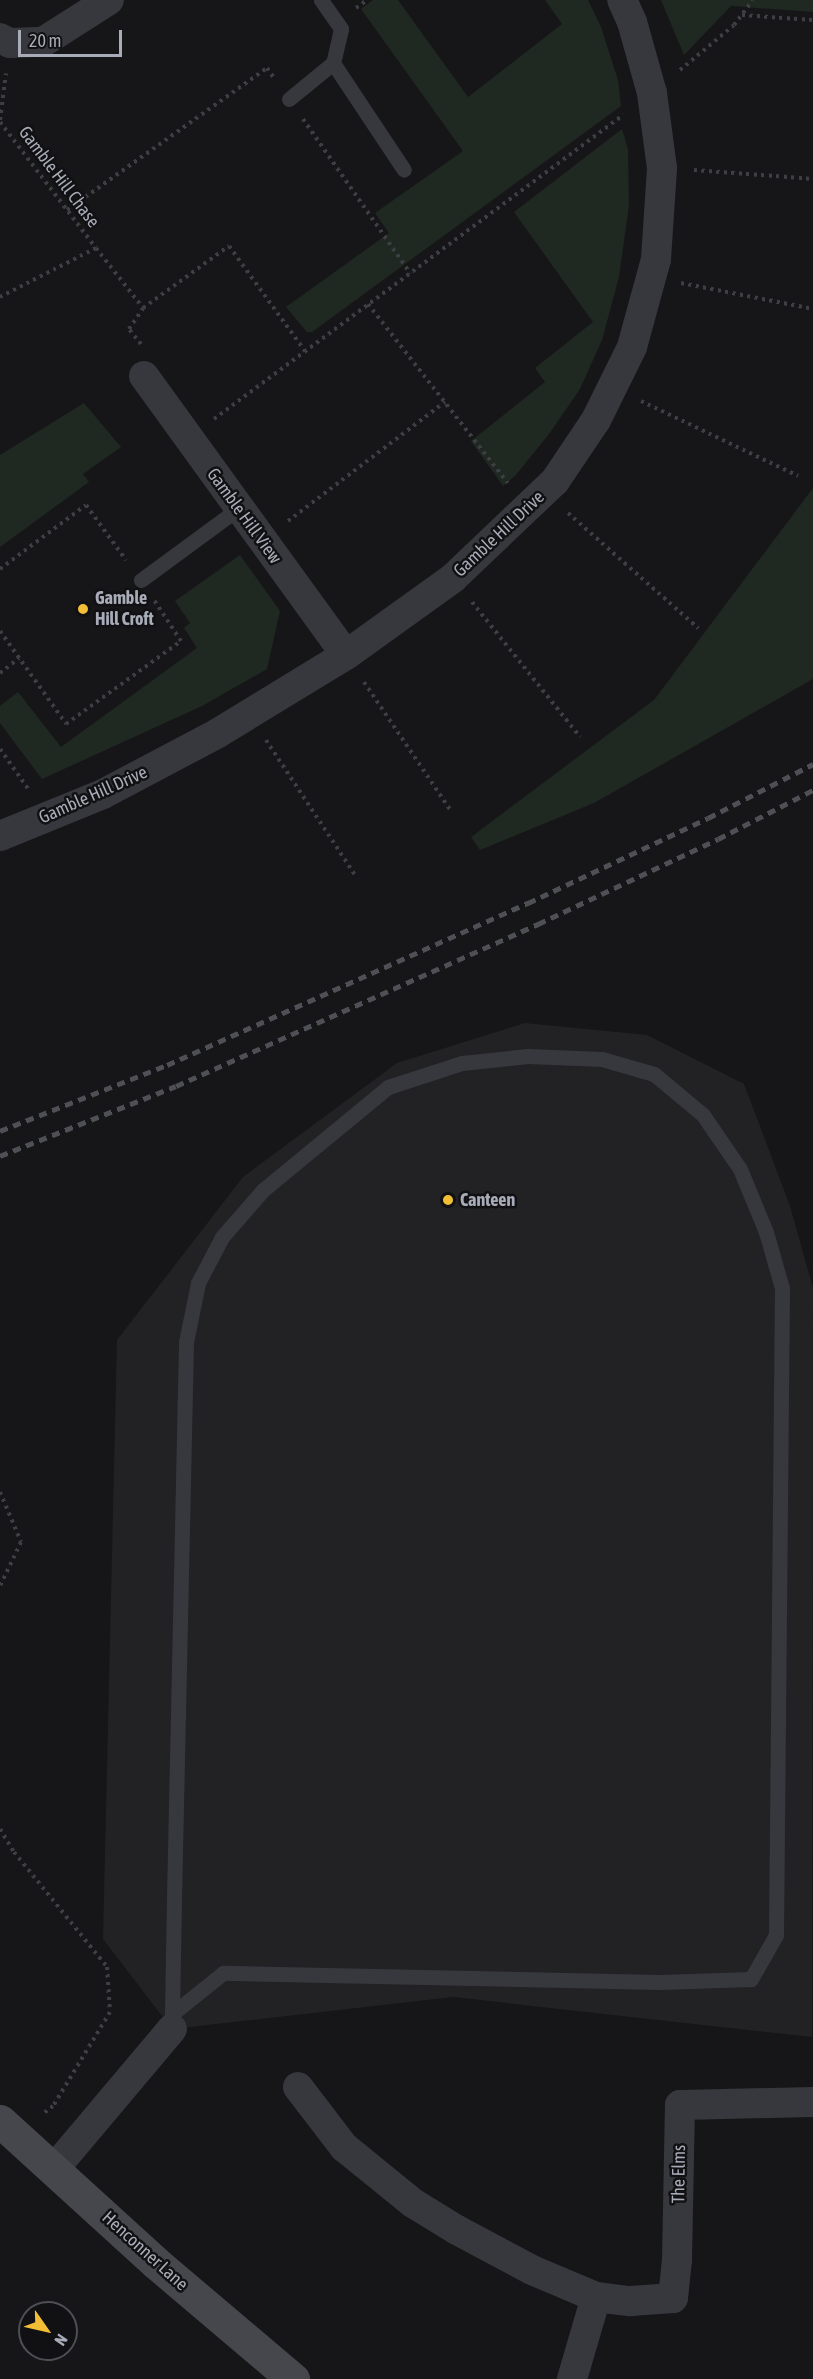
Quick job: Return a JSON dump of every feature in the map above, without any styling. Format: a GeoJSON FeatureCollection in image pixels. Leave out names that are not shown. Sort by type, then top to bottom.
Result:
{"type":"FeatureCollection","features":[{"type":"Feature","properties":{"kind":"street"},"geometry":{"type":"LineString","coordinates":[[5,40],[43,42],[109,0]]}},
{"type":"Feature","properties":{"kind":"street","name":"Gamble Hill Drive"},"geometry":{"type":"LineString","coordinates":[[0,836],[103,794],[249,715],[346,655],[453,578],[555,481],[596,420],[632,347],[656,259],[662,168],[652,93],[632,22],[622,0]]}},
{"type":"Feature","properties":{"kind":"street","name":"Gamble Hill View"},"geometry":{"type":"LineString","coordinates":[[144,376],[187,439],[346,655]]}},
{"type":"Feature","properties":{"kind":"street"},"geometry":{"type":"LineString","coordinates":[[54,2169],[172,2022]]}},
{"type":"Feature","properties":{"kind":"street","name":"The Elms"},"geometry":{"type":"LineString","coordinates":[[298,2087],[344,2147],[413,2203],[457,2230],[532,2270],[596,2297],[631,2301],[673,2298],[677,2260],[680,2105],[813,2102]]}},
{"type":"Feature","properties":{"kind":"street","name":"Henconner Lane"},"geometry":{"type":"LineString","coordinates":[[9,2128],[156,2263],[293,2379]]}},
{"type":"Feature","properties":{"kind":"street"},"geometry":{"type":"LineString","coordinates":[[572,2379],[596,2297]]}},
{"type":"Feature","properties":{"kind":"lane"},"geometry":{"type":"LineString","coordinates":[[289,99],[333,63],[341,29],[321,0]]}},
{"type":"Feature","properties":{"kind":"lane"},"geometry":{"type":"LineString","coordinates":[[333,63],[404,170]]}},
{"type":"Feature","properties":{"kind":"lane"},"geometry":{"type":"LineString","coordinates":[[141,580],[239,508]]}},
{"type":"Feature","properties":{"kind":"lane"},"geometry":{"type":"LineString","coordinates":[[528,1056],[602,1059],[654,1074],[703,1115],[741,1169],[766,1232],[782,1288],[777,1935],[751,1978],[660,1982],[223,1972],[172,2022],[186,1342],[198,1283],[222,1237],[263,1190],[388,1087],[462,1063],[528,1056]]}},
{"type":"Feature","properties":{"kind":"path"},"geometry":{"type":"LineString","coordinates":[[187,439],[652,93],[734,25],[753,0]]}},
{"type":"Feature","properties":{"kind":"path"},"geometry":{"type":"LineString","coordinates":[[741,15],[813,20]]}},
{"type":"Feature","properties":{"kind":"path"},"geometry":{"type":"LineString","coordinates":[[0,121],[5,40]]}},
{"type":"Feature","properties":{"kind":"path"},"geometry":{"type":"LineString","coordinates":[[67,210],[267,68],[410,273]]}},
{"type":"Feature","properties":{"kind":"path","name":"Gamble Hill Chase"},"geometry":{"type":"LineString","coordinates":[[0,121],[96,248],[0,297]]}},
{"type":"Feature","properties":{"kind":"path"},"geometry":{"type":"LineString","coordinates":[[662,168],[813,179]]}},
{"type":"Feature","properties":{"kind":"path"},"geometry":{"type":"LineString","coordinates":[[96,248],[143,308],[230,246],[305,351]]}},
{"type":"Feature","properties":{"kind":"path"},"geometry":{"type":"LineString","coordinates":[[651,277],[813,309]]}},
{"type":"Feature","properties":{"kind":"path"},"geometry":{"type":"LineString","coordinates":[[368,304],[445,402],[536,500],[698,628]]}},
{"type":"Feature","properties":{"kind":"path"},"geometry":{"type":"LineString","coordinates":[[612,387],[798,476]]}},
{"type":"Feature","properties":{"kind":"path"},"geometry":{"type":"LineString","coordinates":[[262,540],[445,402]]}},
{"type":"Feature","properties":{"kind":"path"},"geometry":{"type":"LineString","coordinates":[[0,569],[86,505],[141,580],[181,641],[66,724],[0,631]]}},
{"type":"Feature","properties":{"kind":"path"},"geometry":{"type":"LineString","coordinates":[[453,578],[580,737]]}},
{"type":"Feature","properties":{"kind":"path"},"geometry":{"type":"LineString","coordinates":[[346,655],[451,811]]}},
{"type":"Feature","properties":{"kind":"path"},"geometry":{"type":"LineString","coordinates":[[0,673],[19,658]]}},
{"type":"Feature","properties":{"kind":"path"},"geometry":{"type":"LineString","coordinates":[[249,715],[355,875]]}},
{"type":"Feature","properties":{"kind":"path"},"geometry":{"type":"LineString","coordinates":[[0,749],[48,815]]}},
{"type":"Feature","properties":{"kind":"path"},"geometry":{"type":"LineString","coordinates":[[0,1492],[21,1542],[0,1586]]}},
{"type":"Feature","properties":{"kind":"path"},"geometry":{"type":"LineString","coordinates":[[0,1830],[14,1852],[107,1968],[110,2012],[53,2106],[9,2128]]}},
{"type":"Feature","properties":{"kind":"shaded area"},"geometry":{"type":"Polygon","coordinates":[[[373,0],[398,0],[468,97],[562,24],[545,0],[588,0],[601,27],[618,80],[621,106],[312,332],[307,332],[286,307],[389,233],[375,213],[463,151],[361,9],[373,0]]]}},
{"type":"Feature","properties":{"kind":"shaded area"},"geometry":{"type":"Polygon","coordinates":[[[661,0],[813,0],[813,12],[731,6],[684,55],[661,0]]]}},
{"type":"Feature","properties":{"kind":"shaded area"},"geometry":{"type":"Polygon","coordinates":[[[622,129],[628,149],[629,205],[619,277],[602,340],[580,389],[549,434],[515,476],[503,486],[471,441],[545,382],[535,368],[593,322],[514,212],[622,129]]]}},
{"type":"Feature","properties":{"kind":"shaded area"},"geometry":{"type":"Polygon","coordinates":[[[84,403],[121,447],[83,474],[89,482],[0,547],[0,455],[84,403]]]}},
{"type":"Feature","properties":{"kind":"shaded area"},"geometry":{"type":"Polygon","coordinates":[[[813,488],[813,679],[594,803],[480,850],[471,837],[654,700],[813,488]]]}},
{"type":"Feature","properties":{"kind":"shaded area"},"geometry":{"type":"Polygon","coordinates":[[[240,555],[280,611],[267,669],[202,706],[42,779],[0,723],[0,706],[18,692],[61,747],[197,648],[184,628],[190,623],[175,601],[240,555]]]}},
{"type":"Feature","properties":{"kind":"shaded area"},"geometry":{"type":"Polygon","coordinates":[[[525,1023],[647,1035],[744,1084],[790,1206],[813,1288],[812,2037],[453,1997],[172,2029],[103,1939],[117,1340],[243,1177],[397,1063],[525,1023]]]}},
{"type":"Feature","properties":{"kind":"railway"},"geometry":{"type":"LineString","coordinates":[[0,1131],[167,1065],[528,903],[708,818],[813,764]]}},
{"type":"Feature","properties":{"kind":"railway"},"geometry":{"type":"LineString","coordinates":[[0,1156],[176,1086],[538,924],[718,839],[813,790]]}},
{"type":"Feature","properties":{"kind":"place","name":"Gamble Hill Croft"},"geometry":{"type":"Point","coordinates":[83,609]}},
{"type":"Feature","properties":{"kind":"place","name":"Canteen"},"geometry":{"type":"Point","coordinates":[448,1200]}}]}
